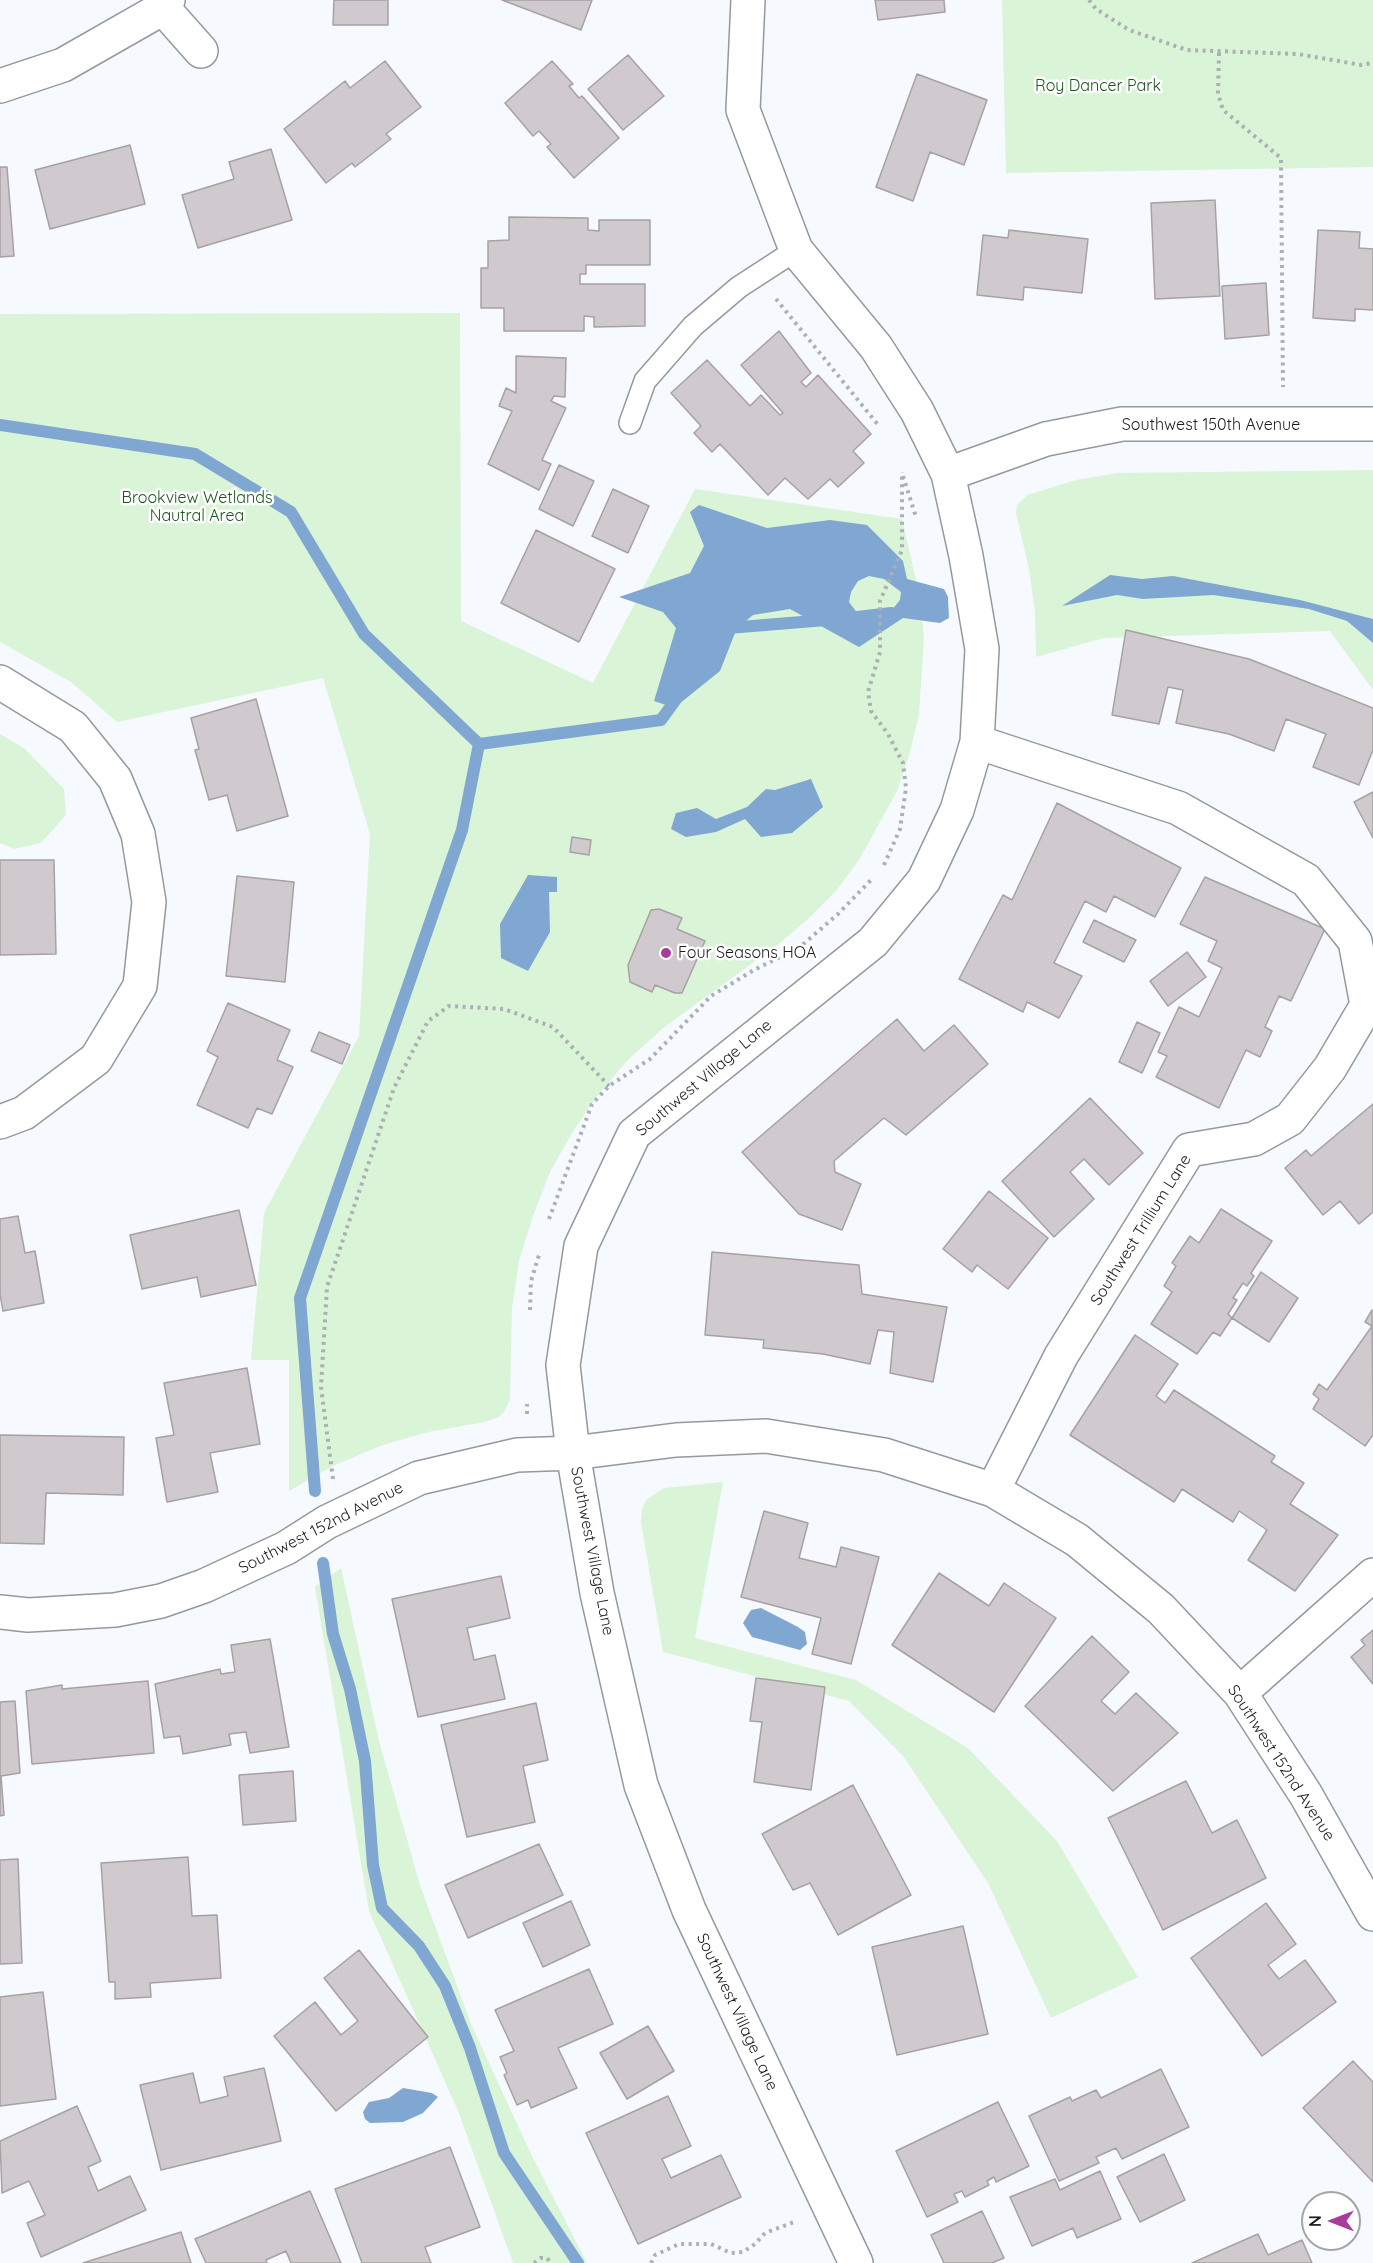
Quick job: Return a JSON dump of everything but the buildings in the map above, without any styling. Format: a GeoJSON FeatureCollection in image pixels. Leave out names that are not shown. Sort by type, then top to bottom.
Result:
{"type":"FeatureCollection","features":[{"type":"Feature","properties":{"kind":"street","name":"Southwest Village Lane"},"geometry":{"type":"LineString","coordinates":[[748,0],[743,110],[796,249],[876,347],[917,411],[948,474],[966,556],[982,649],[977,742],[957,810],[924,880],[873,942],[634,1134],[581,1246],[563,1365],[573,1453],[597,1593],[641,1785],[688,1910],[856,2263]]}},
{"type":"Feature","properties":{"kind":"street"},"geometry":{"type":"LineString","coordinates":[[0,86],[63,64],[166,4],[201,51]]}},
{"type":"Feature","properties":{"kind":"street","name":"Southwest 150th Avenue"},"geometry":{"type":"LineString","coordinates":[[948,474],[1046,439],[1122,424],[1373,424]]}},
{"type":"Feature","properties":{"kind":"street"},"geometry":{"type":"LineString","coordinates":[[0,682],[73,727],[115,779],[138,834],[149,902],[140,986],[96,1059],[24,1113],[0,1122]]}},
{"type":"Feature","properties":{"kind":"street","name":"Southwest Trillium Lane"},"geometry":{"type":"LineString","coordinates":[[977,742],[1178,808],[1306,880],[1355,941],[1367,1005],[1330,1068],[1290,1119],[1254,1139],[1189,1150],[1061,1356],[993,1490]]}},
{"type":"Feature","properties":{"kind":"street","name":"Southwest 152nd Avenue"},"geometry":{"type":"LineString","coordinates":[[0,1612],[28,1615],[115,1610],[161,1601],[204,1586],[286,1548],[342,1514],[419,1478],[517,1455],[573,1453],[676,1440],[766,1436],[884,1455],[993,1490],[1077,1540],[1161,1608],[1240,1693],[1306,1795],[1373,1914]]}},
{"type":"Feature","properties":{"kind":"street"},"geometry":{"type":"LineString","coordinates":[[1240,1693],[1373,1575]]}},
{"type":"Feature","properties":{"kind":"lane"},"geometry":{"type":"LineString","coordinates":[[630,423],[645,381],[693,326],[761,272],[796,249]]}},
{"type":"Feature","properties":{"kind":"path"},"geometry":{"type":"LineString","coordinates":[[1089,0],[1096,9],[1129,30],[1187,50],[1219,53],[1298,54],[1361,65],[1373,63]]}},
{"type":"Feature","properties":{"kind":"path"},"geometry":{"type":"LineString","coordinates":[[1219,53],[1218,83],[1223,110],[1281,158],[1283,424]]}},
{"type":"Feature","properties":{"kind":"path"},"geometry":{"type":"LineString","coordinates":[[761,272],[781,308],[880,429]]}},
{"type":"Feature","properties":{"kind":"path"},"geometry":{"type":"LineString","coordinates":[[880,652],[880,601],[902,550],[901,467]]}},
{"type":"Feature","properties":{"kind":"path"},"geometry":{"type":"LineString","coordinates":[[342,1514],[329,1464],[321,1387],[327,1287],[394,1088],[428,1021],[449,1006],[504,1009],[553,1027],[609,1086]]}},
{"type":"Feature","properties":{"kind":"path"},"geometry":{"type":"LineString","coordinates":[[651,2263],[655,2255],[679,2244],[711,2244],[731,2253],[743,2252],[765,2234],[777,2229]]}},
{"type":"Feature","properties":{"kind":"path"},"geometry":{"type":"LineString","coordinates":[[534,2263],[541,2258],[547,2258],[551,2263]]}},
{"type":"Feature","properties":{"kind":"green space","name":"Roy Dancer Park"},"geometry":{"type":"Polygon","coordinates":[[[1002,0],[1373,0],[1373,167],[1006,173],[1002,0]]]}},
{"type":"Feature","properties":{"kind":"green space","name":"Brookview Wetlands Nautral Area"},"geometry":{"type":"Polygon","coordinates":[[[460,313],[461,621],[593,683],[695,489],[902,519],[920,597],[924,637],[919,715],[897,791],[859,860],[836,891],[780,943],[662,1029],[627,1061],[597,1096],[572,1133],[550,1172],[519,1261],[512,1308],[510,1399],[504,1412],[499,1417],[485,1422],[428,1432],[380,1446],[333,1466],[289,1491],[289,1360],[251,1360],[264,1213],[359,1036],[370,834],[323,678],[117,722],[71,682],[0,642],[0,314],[460,313]]]}},
{"type":"Feature","properties":{"kind":"green space"},"geometry":{"type":"Polygon","coordinates":[[[1373,470],[1373,690],[1330,631],[1104,638],[1036,657],[1035,612],[1029,569],[1016,513],[1017,505],[1027,495],[1076,480],[1117,473],[1373,470]]]}},
{"type":"Feature","properties":{"kind":"green space"},"geometry":{"type":"Polygon","coordinates":[[[0,734],[24,748],[64,789],[66,815],[41,843],[14,849],[0,843],[0,734]]]}},
{"type":"Feature","properties":{"kind":"green space"},"geometry":{"type":"Polygon","coordinates":[[[723,1482],[695,1638],[856,1680],[968,1748],[1057,1841],[1138,1977],[1051,2018],[988,1883],[903,1756],[849,1701],[663,1652],[641,1522],[642,1510],[646,1500],[664,1488],[723,1482]]]}},
{"type":"Feature","properties":{"kind":"green space"},"geometry":{"type":"Polygon","coordinates":[[[341,1568],[379,1741],[420,1885],[471,2024],[531,2154],[587,2263],[513,2263],[458,2111],[369,1911],[315,1587],[341,1568]]]}},
{"type":"Feature","properties":{"kind":"water"},"geometry":{"type":"Polygon","coordinates":[[[699,505],[767,528],[830,520],[867,525],[903,561],[907,579],[944,589],[948,597],[949,618],[940,623],[903,618],[859,647],[790,609],[753,615],[737,628],[720,671],[679,704],[666,705],[654,701],[676,628],[663,612],[619,597],[690,573],[704,546],[690,512],[699,505]],[[869,576],[858,581],[851,592],[849,602],[858,614],[865,617],[879,616],[891,611],[900,600],[901,592],[884,579],[869,576]]]}},
{"type":"Feature","properties":{"kind":"water"},"geometry":{"type":"Polygon","coordinates":[[[1110,575],[1142,579],[1173,576],[1300,600],[1373,619],[1373,643],[1347,621],[1309,609],[1213,595],[1143,599],[1117,595],[1062,606],[1110,575]]]}},
{"type":"Feature","properties":{"kind":"water"},"geometry":{"type":"Polygon","coordinates":[[[811,779],[823,807],[792,833],[761,837],[745,819],[716,832],[686,837],[671,829],[676,813],[697,808],[716,819],[747,807],[766,789],[775,790],[811,779]]]}},
{"type":"Feature","properties":{"kind":"water"},"geometry":{"type":"Polygon","coordinates":[[[528,875],[557,877],[557,892],[549,892],[550,932],[528,971],[501,958],[500,924],[528,875]]]}},
{"type":"Feature","properties":{"kind":"water"},"geometry":{"type":"Polygon","coordinates":[[[761,1608],[805,1632],[807,1644],[800,1650],[752,1637],[743,1623],[751,1610],[761,1608]]]}},
{"type":"Feature","properties":{"kind":"water"},"geometry":{"type":"Polygon","coordinates":[[[403,2088],[432,2093],[438,2097],[423,2113],[403,2122],[370,2123],[365,2119],[363,2112],[369,2102],[389,2098],[403,2088]]]}},
{"type":"Feature","properties":{"kind":"waterway"},"geometry":{"type":"LineString","coordinates":[[0,425],[195,454],[291,512],[364,634],[479,744],[661,720],[682,691]]}},
{"type":"Feature","properties":{"kind":"waterway"},"geometry":{"type":"LineString","coordinates":[[849,618],[891,613]]}},
{"type":"Feature","properties":{"kind":"waterway"},"geometry":{"type":"LineString","coordinates":[[725,631],[728,628],[826,620]]}},
{"type":"Feature","properties":{"kind":"waterway"},"geometry":{"type":"LineString","coordinates":[[315,1491],[300,1298],[462,830],[479,744]]}},
{"type":"Feature","properties":{"kind":"waterway"},"geometry":{"type":"LineString","coordinates":[[323,1563],[333,1634],[350,1689],[365,1761],[373,1865],[382,1908],[419,1946],[445,1986],[470,2048],[504,2153],[578,2263]]}},
{"type":"Feature","properties":{"kind":"place","name":"Four Seasons HOA"},"geometry":{"type":"Point","coordinates":[666,953]}}]}
